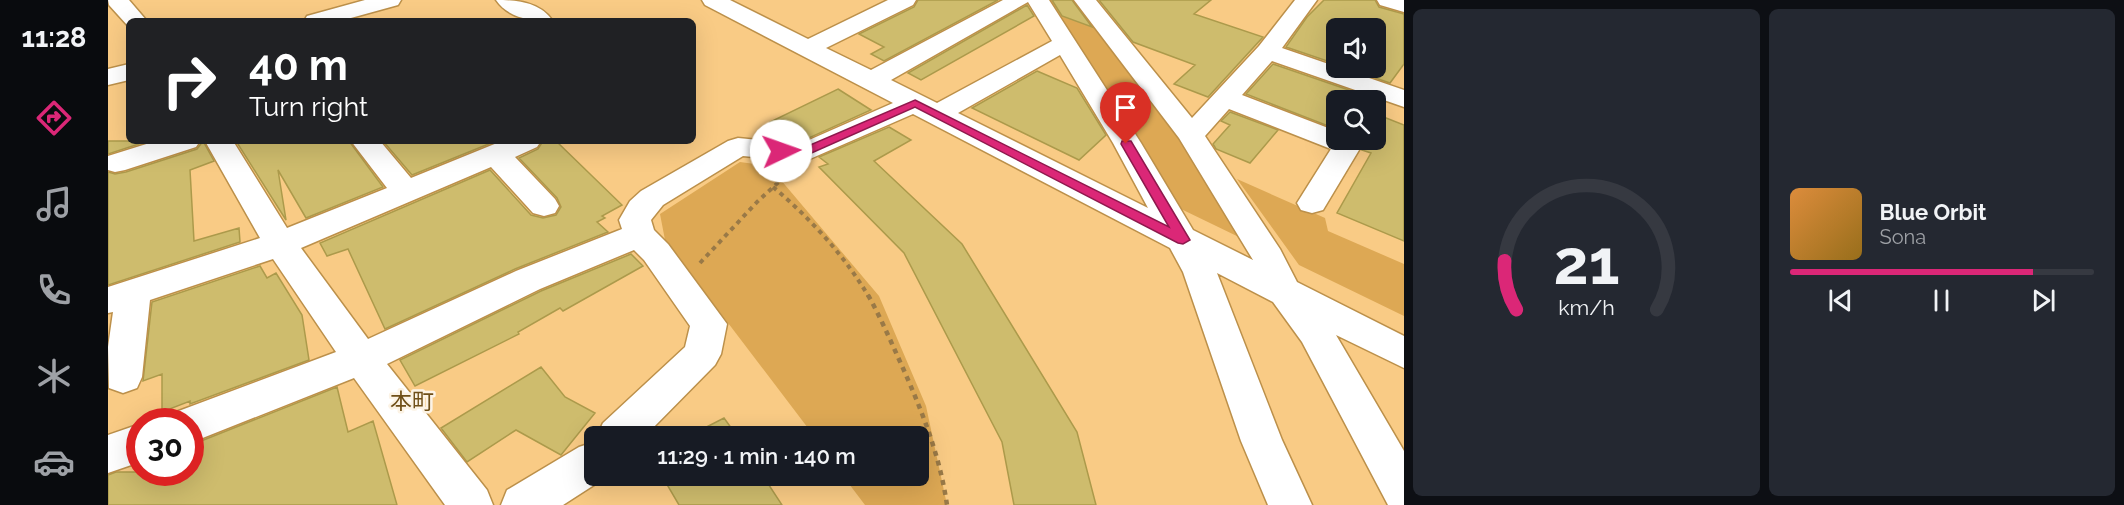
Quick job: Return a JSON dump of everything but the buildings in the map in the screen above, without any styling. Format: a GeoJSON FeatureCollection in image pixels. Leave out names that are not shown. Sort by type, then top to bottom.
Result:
{"type":"FeatureCollection","features":[{"type":"Feature","properties":{"kind":"street"},"geometry":{"type":"LineString","coordinates":[[326,18],[390,0]]}},
{"type":"Feature","properties":{"kind":"street"},"geometry":{"type":"LineString","coordinates":[[507,0],[537,18]]}},
{"type":"Feature","properties":{"kind":"street"},"geometry":{"type":"LineString","coordinates":[[713,0],[1404,352]]}},
{"type":"Feature","properties":{"kind":"street"},"geometry":{"type":"LineString","coordinates":[[808,48],[905,0]]}},
{"type":"Feature","properties":{"kind":"street"},"geometry":{"type":"LineString","coordinates":[[870,81],[1019,0]]}},
{"type":"Feature","properties":{"kind":"street"},"geometry":{"type":"LineString","coordinates":[[1191,135],[1268,51],[1306,0]]}},
{"type":"Feature","properties":{"kind":"street"},"geometry":{"type":"LineString","coordinates":[[1388,0],[1404,5]]}},
{"type":"Feature","properties":{"kind":"street"},"geometry":{"type":"LineString","coordinates":[[1042,7],[1089,5],[1191,135],[1268,257],[1283,290],[1315,333],[1404,492]]}},
{"type":"Feature","properties":{"kind":"street"},"geometry":{"type":"LineString","coordinates":[[1042,7],[1200,272],[1262,441],[1290,505]]}},
{"type":"Feature","properties":{"kind":"street"},"geometry":{"type":"LineString","coordinates":[[628,426],[702,354],[709,324],[656,252],[639,235],[635,220],[641,208],[652,198],[738,147],[803,153],[926,109],[1065,43]]}},
{"type":"Feature","properties":{"kind":"street"},"geometry":{"type":"LineString","coordinates":[[1268,51],[1394,99]]}},
{"type":"Feature","properties":{"kind":"street"},"geometry":{"type":"LineString","coordinates":[[108,77],[126,73]]}},
{"type":"Feature","properties":{"kind":"street"},"geometry":{"type":"LineString","coordinates":[[1225,98],[1326,134]]}},
{"type":"Feature","properties":{"kind":"street"},"geometry":{"type":"LineString","coordinates":[[115,163],[176,144]]}},
{"type":"Feature","properties":{"kind":"street"},"geometry":{"type":"LineString","coordinates":[[221,144],[280,244],[360,359],[471,505]]}},
{"type":"Feature","properties":{"kind":"street"},"geometry":{"type":"LineString","coordinates":[[373,144],[406,192]]}},
{"type":"Feature","properties":{"kind":"street"},"geometry":{"type":"LineString","coordinates":[[123,377],[121,296],[280,244],[520,144]]}},
{"type":"Feature","properties":{"kind":"street"},"geometry":{"type":"LineString","coordinates":[[1312,204],[1345,150]]}},
{"type":"Feature","properties":{"kind":"street"},"geometry":{"type":"LineString","coordinates":[[496,154],[544,206]]}},
{"type":"Feature","properties":{"kind":"street"},"geometry":{"type":"LineString","coordinates":[[204,420],[360,359],[528,280],[639,235]]}},
{"type":"Feature","properties":{"kind":"street"},"geometry":{"type":"LineString","coordinates":[[108,454],[126,448]]}},
{"type":"Feature","properties":{"kind":"street"},"geometry":{"type":"LineString","coordinates":[[523,505],[584,469]]}},
{"type":"Feature","properties":{"kind":"path"},"geometry":{"type":"LineString","coordinates":[[680,286],[778,181],[788,176]]}},
{"type":"Feature","properties":{"kind":"path"},"geometry":{"type":"LineString","coordinates":[[773,187],[809,220],[854,275],[873,304],[919,403],[933,446],[947,505]]}},
{"type":"Feature","properties":{"kind":"shaded area"},"geometry":{"type":"Polygon","coordinates":[[[1046,0],[1073,0],[1182,137],[1243,239],[1181,209],[1046,0]]]}},
{"type":"Feature","properties":{"kind":"shaded area"},"geometry":{"type":"Polygon","coordinates":[[[740,162],[769,166],[879,296],[926,406],[947,505],[865,505],[851,486],[929,486],[929,426],[806,426],[665,240],[660,214],[740,162]]]}},
{"type":"Feature","properties":{"kind":"shaded area"},"geometry":{"type":"Polygon","coordinates":[[[1237,179],[1325,218],[1328,231],[1404,264],[1404,316],[1299,265],[1237,179]]]}},
{"type":"Feature","properties":{"kind":"district","name":"本町"},"geometry":{"type":"Point","coordinates":[412,401]}},
{"type":"Feature","properties":{"kind":"route"},"geometry":{"type":"LineString","coordinates":[[781,151],[803,153],[915,103],[1183,240],[1126,144]]}}]}
